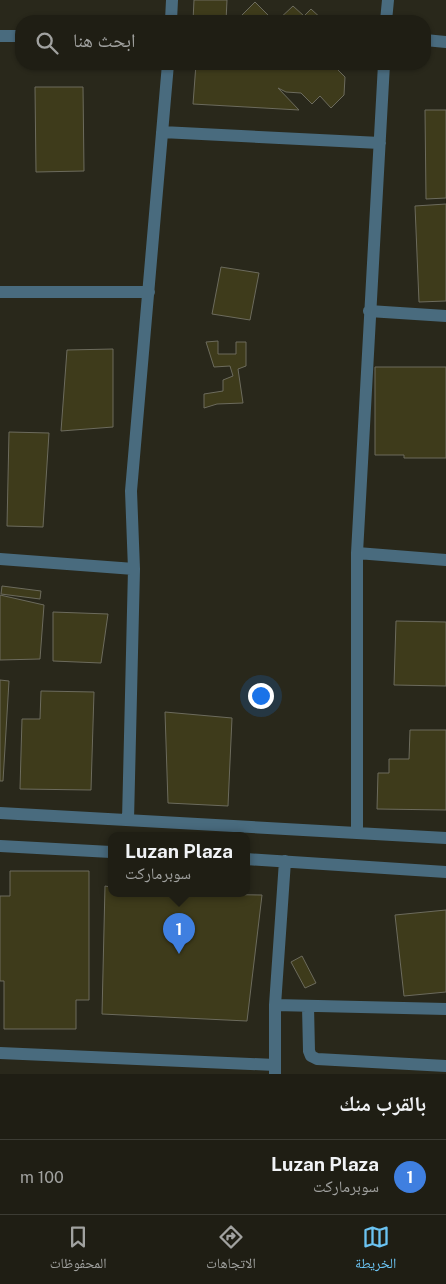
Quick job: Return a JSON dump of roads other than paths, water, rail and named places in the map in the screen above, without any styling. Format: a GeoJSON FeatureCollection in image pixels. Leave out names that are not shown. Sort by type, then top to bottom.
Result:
{"type":"FeatureCollection","features":[{"type":"Feature","properties":{"kind":"street"},"geometry":{"type":"LineString","coordinates":[[171,15],[172,0]]}},
{"type":"Feature","properties":{"kind":"street"},"geometry":{"type":"LineString","coordinates":[[387,15],[388,0]]}},
{"type":"Feature","properties":{"kind":"street"},"geometry":{"type":"LineString","coordinates":[[0,36],[15,36]]}},
{"type":"Feature","properties":{"kind":"street"},"geometry":{"type":"LineString","coordinates":[[431,41],[446,42]]}},
{"type":"Feature","properties":{"kind":"street"},"geometry":{"type":"LineString","coordinates":[[128,820],[134,569],[131,491],[167,70]]}},
{"type":"Feature","properties":{"kind":"street"},"geometry":{"type":"LineString","coordinates":[[357,833],[356,553],[384,70]]}},
{"type":"Feature","properties":{"kind":"street"},"geometry":{"type":"LineString","coordinates":[[162,132],[380,143]]}},
{"type":"Feature","properties":{"kind":"street"},"geometry":{"type":"LineString","coordinates":[[0,292],[148,292]]}},
{"type":"Feature","properties":{"kind":"street"},"geometry":{"type":"LineString","coordinates":[[369,311],[446,316]]}},
{"type":"Feature","properties":{"kind":"street"},"geometry":{"type":"LineString","coordinates":[[356,553],[446,560]]}},
{"type":"Feature","properties":{"kind":"street"},"geometry":{"type":"LineString","coordinates":[[0,559],[134,569]]}},
{"type":"Feature","properties":{"kind":"street"},"geometry":{"type":"LineString","coordinates":[[0,813],[446,838]]}},
{"type":"Feature","properties":{"kind":"street"},"geometry":{"type":"LineString","coordinates":[[0,846],[108,852]]}},
{"type":"Feature","properties":{"kind":"street"},"geometry":{"type":"LineString","coordinates":[[250,859],[446,872]]}},
{"type":"Feature","properties":{"kind":"street"},"geometry":{"type":"LineString","coordinates":[[0,1053],[275,1070],[275,1005],[285,861]]}},
{"type":"Feature","properties":{"kind":"street"},"geometry":{"type":"LineString","coordinates":[[275,1005],[446,1009]]}},
{"type":"Feature","properties":{"kind":"street"},"geometry":{"type":"LineString","coordinates":[[308,1006],[308,1051],[311,1056],[318,1059],[446,1066]]}},
{"type":"Feature","properties":{"kind":"place","name":"Luzan Plaza"},"geometry":{"type":"Point","coordinates":[179,954]}}]}
